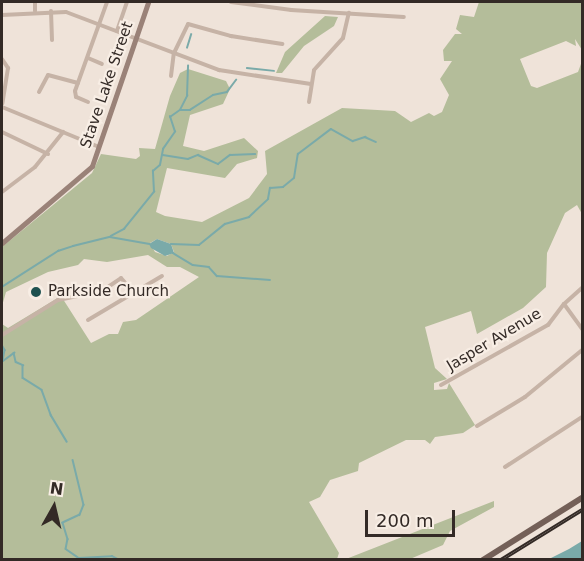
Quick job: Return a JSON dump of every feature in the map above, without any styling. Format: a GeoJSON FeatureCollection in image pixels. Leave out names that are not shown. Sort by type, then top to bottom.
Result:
{"type":"FeatureCollection","features":[{"type":"Feature","properties":{"kind":"main road","name":"Stave Lake Street"},"geometry":{"type":"LineString","coordinates":[[2,243],[86,173],[99,147],[148,2]]}},
{"type":"Feature","properties":{"kind":"main road"},"geometry":{"type":"LineString","coordinates":[[483,560],[582,498]]}},
{"type":"Feature","properties":{"kind":"street"},"geometry":{"type":"LineString","coordinates":[[35,2],[35,11]]}},
{"type":"Feature","properties":{"kind":"street"},"geometry":{"type":"LineString","coordinates":[[88,102],[76,97],[78,83],[107,2]]}},
{"type":"Feature","properties":{"kind":"street"},"geometry":{"type":"LineString","coordinates":[[117,31],[128,2]]}},
{"type":"Feature","properties":{"kind":"street"},"geometry":{"type":"LineString","coordinates":[[231,2],[404,17]]}},
{"type":"Feature","properties":{"kind":"street"},"geometry":{"type":"LineString","coordinates":[[51,11],[52,40]]}},
{"type":"Feature","properties":{"kind":"street"},"geometry":{"type":"LineString","coordinates":[[2,15],[51,11],[99,24],[224,71],[311,84]]}},
{"type":"Feature","properties":{"kind":"street"},"geometry":{"type":"LineString","coordinates":[[309,102],[311,84],[318,61],[345,34],[349,14]]}},
{"type":"Feature","properties":{"kind":"street"},"geometry":{"type":"LineString","coordinates":[[171,76],[174,53],[184,28],[189,24],[231,36],[282,44]]}},
{"type":"Feature","properties":{"kind":"street"},"geometry":{"type":"LineString","coordinates":[[88,58],[102,64]]}},
{"type":"Feature","properties":{"kind":"street"},"geometry":{"type":"LineString","coordinates":[[2,59],[8,68],[2,106],[99,147]]}},
{"type":"Feature","properties":{"kind":"street"},"geometry":{"type":"LineString","coordinates":[[39,92],[48,75],[78,83]]}},
{"type":"Feature","properties":{"kind":"street"},"geometry":{"type":"LineString","coordinates":[[2,132],[48,154]]}},
{"type":"Feature","properties":{"kind":"street"},"geometry":{"type":"LineString","coordinates":[[2,192],[48,154],[63,132]]}},
{"type":"Feature","properties":{"kind":"street"},"geometry":{"type":"LineString","coordinates":[[88,320],[135,295],[162,276]]}},
{"type":"Feature","properties":{"kind":"street"},"geometry":{"type":"LineString","coordinates":[[2,335],[58,300],[102,291],[121,278],[126,280],[135,295]]}},
{"type":"Feature","properties":{"kind":"street","name":"Jasper Avenue"},"geometry":{"type":"LineString","coordinates":[[441,385],[549,325],[564,304],[582,288]]}},
{"type":"Feature","properties":{"kind":"street"},"geometry":{"type":"LineString","coordinates":[[564,304],[582,329]]}},
{"type":"Feature","properties":{"kind":"street"},"geometry":{"type":"LineString","coordinates":[[477,426],[525,397],[582,350]]}},
{"type":"Feature","properties":{"kind":"street"},"geometry":{"type":"LineString","coordinates":[[505,467],[582,417]]}},
{"type":"Feature","properties":{"kind":"green space"},"geometry":{"type":"Polygon","coordinates":[[[479,2],[582,2],[582,50],[575,39],[576,46],[566,41],[520,59],[531,86],[537,88],[578,72],[582,61],[582,214],[577,205],[565,213],[547,253],[546,287],[523,308],[477,334],[471,311],[425,327],[435,368],[447,379],[434,383],[434,390],[447,389],[449,383],[475,425],[463,433],[435,437],[430,444],[425,440],[406,440],[359,463],[358,471],[330,480],[320,497],[309,502],[339,553],[337,559],[2,559],[2,324],[8,328],[61,296],[91,343],[109,334],[118,334],[123,322],[136,320],[199,277],[180,267],[167,267],[148,255],[107,262],[84,259],[78,265],[48,272],[6,292],[2,306],[2,247],[92,173],[101,154],[136,159],[140,156],[139,148],[155,149],[170,96],[180,73],[188,69],[226,81],[230,89],[223,104],[190,115],[183,146],[204,151],[244,138],[258,151],[257,158],[237,164],[225,178],[167,168],[156,212],[165,216],[202,222],[249,198],[267,174],[265,151],[342,108],[395,111],[411,122],[429,113],[434,116],[442,112],[449,95],[440,79],[452,61],[444,61],[443,50],[455,34],[462,34],[456,29],[460,15],[474,17],[479,2]],[[157,239],[150,243],[155,252],[167,256],[174,252],[171,244],[157,239]]]}},
{"type":"Feature","properties":{"kind":"green space"},"geometry":{"type":"Polygon","coordinates":[[[325,16],[338,17],[334,26],[304,46],[282,73],[276,73],[285,52],[325,16]]]}},
{"type":"Feature","properties":{"kind":"green space"},"geometry":{"type":"Polygon","coordinates":[[[494,501],[494,507],[450,531],[443,545],[410,559],[346,559],[494,501]]]}},
{"type":"Feature","properties":{"kind":"water"},"geometry":{"type":"Polygon","coordinates":[[[157,239],[171,244],[174,253],[165,256],[151,248],[149,244],[157,239]]]}},
{"type":"Feature","properties":{"kind":"water"},"geometry":{"type":"Polygon","coordinates":[[[582,541],[582,559],[549,559],[569,549],[582,541]]]}},
{"type":"Feature","properties":{"kind":"waterway"},"geometry":{"type":"LineString","coordinates":[[187,48],[191,35]]}},
{"type":"Feature","properties":{"kind":"waterway"},"geometry":{"type":"LineString","coordinates":[[111,236],[124,229],[154,192],[153,171],[160,165],[163,149],[175,132],[170,117],[180,110],[187,96],[188,66]]}},
{"type":"Feature","properties":{"kind":"waterway"},"geometry":{"type":"LineString","coordinates":[[247,68],[274,71]]}},
{"type":"Feature","properties":{"kind":"waterway"},"geometry":{"type":"LineString","coordinates":[[181,110],[190,110],[213,95],[227,92],[236,80]]}},
{"type":"Feature","properties":{"kind":"waterway"},"geometry":{"type":"LineString","coordinates":[[171,244],[199,245],[225,224],[249,217],[268,199],[270,188],[283,187],[294,178],[298,154],[331,129],[353,141],[365,137],[376,142]]}},
{"type":"Feature","properties":{"kind":"waterway"},"geometry":{"type":"LineString","coordinates":[[163,155],[188,159],[198,155],[218,164],[230,155],[255,154]]}},
{"type":"Feature","properties":{"kind":"waterway"},"geometry":{"type":"LineString","coordinates":[[2,287],[58,251],[73,246],[110,237],[149,244]]}},
{"type":"Feature","properties":{"kind":"waterway"},"geometry":{"type":"LineString","coordinates":[[173,253],[193,265],[209,267],[217,276],[270,280]]}},
{"type":"Feature","properties":{"kind":"waterway"},"geometry":{"type":"LineString","coordinates":[[2,345],[5,350],[3,361],[14,353],[16,362],[23,365],[23,378],[42,390],[51,415],[67,442]]}},
{"type":"Feature","properties":{"kind":"waterway"},"geometry":{"type":"LineString","coordinates":[[73,460],[84,505],[80,515],[63,523],[68,539],[66,549],[79,558],[112,556],[120,560]]}},
{"type":"Feature","properties":{"kind":"railway"},"geometry":{"type":"LineString","coordinates":[[501,560],[582,510]]}},
{"type":"Feature","properties":{"kind":"place","name":"Parkside Church"},"geometry":{"type":"Point","coordinates":[36,292]}}]}
